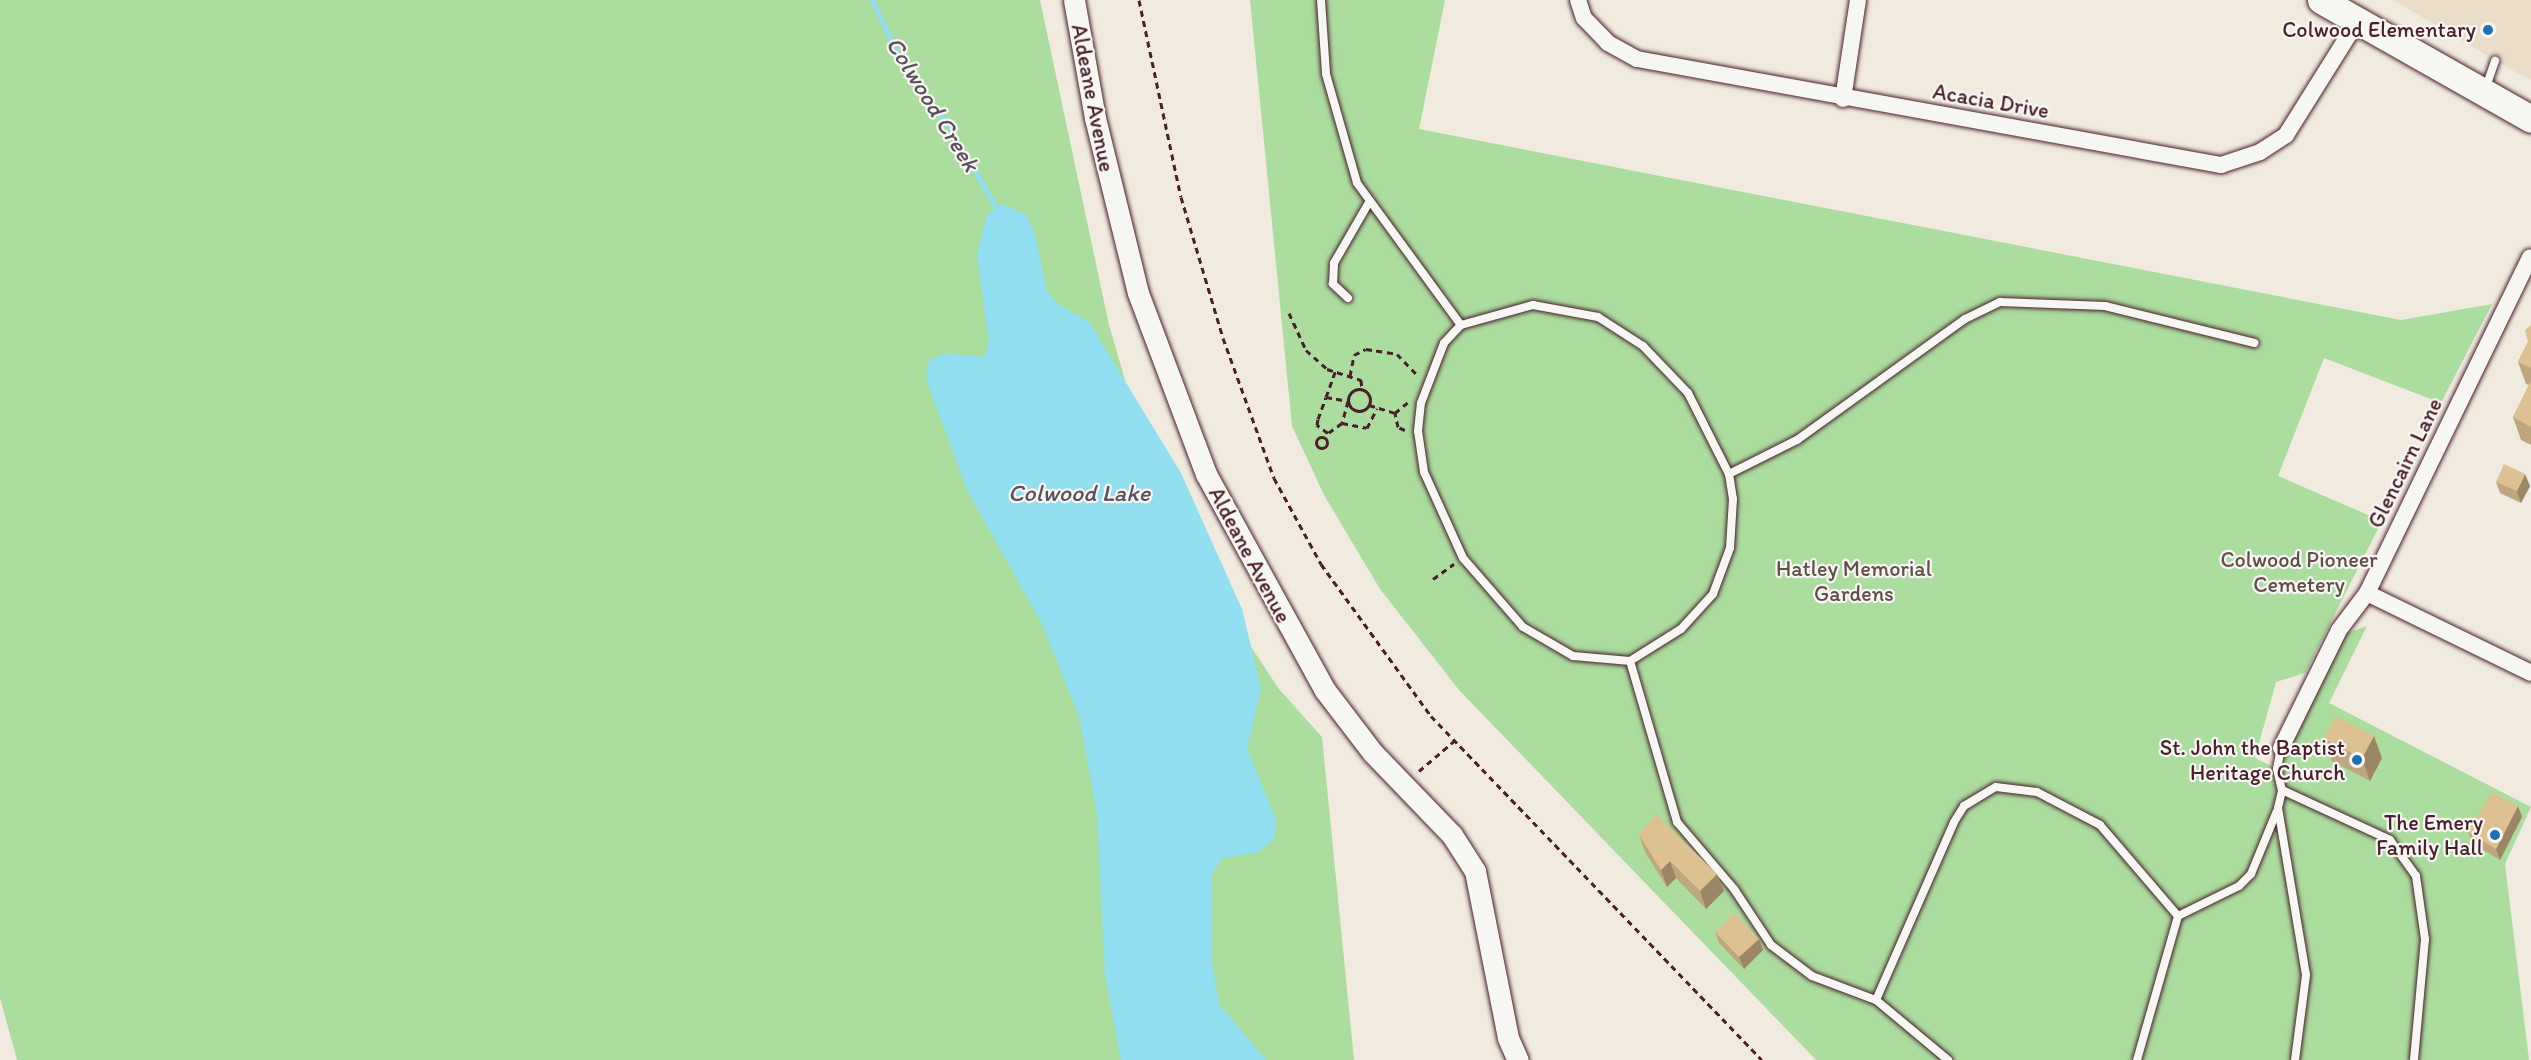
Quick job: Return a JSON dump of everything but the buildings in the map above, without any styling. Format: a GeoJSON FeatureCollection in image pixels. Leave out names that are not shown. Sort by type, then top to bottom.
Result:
{"type":"FeatureCollection","features":[{"type":"Feature","properties":{"kind":"main road"},"geometry":{"type":"LineString","coordinates":[[2321,0],[2483,97],[2531,119]]}},
{"type":"Feature","properties":{"kind":"street","name":"Aldeane Avenue"},"geometry":{"type":"LineString","coordinates":[[1074,0],[1095,118],[1138,293],[1206,474],[1324,689],[1403,786],[1452,835],[1475,871],[1508,1038],[1518,1060]]}},
{"type":"Feature","properties":{"kind":"street","name":"Acacia Drive"},"geometry":{"type":"LineString","coordinates":[[1578,0],[1584,18],[1608,43],[1637,59],[1843,99],[2221,165],[2260,152],[2286,135],[2357,22]]}},
{"type":"Feature","properties":{"kind":"street"},"geometry":{"type":"LineString","coordinates":[[1843,99],[1858,0]]}},
{"type":"Feature","properties":{"kind":"street","name":"Glencairn Lane"},"geometry":{"type":"LineString","coordinates":[[2281,748],[2339,630],[2367,593],[2530,257]]}},
{"type":"Feature","properties":{"kind":"street"},"geometry":{"type":"LineString","coordinates":[[2367,593],[2531,673]]}},
{"type":"Feature","properties":{"kind":"lane"},"geometry":{"type":"LineString","coordinates":[[1321,0],[1334,114],[1368,204],[1461,325]]}},
{"type":"Feature","properties":{"kind":"lane"},"geometry":{"type":"LineString","coordinates":[[2483,97],[2495,61]]}},
{"type":"Feature","properties":{"kind":"lane"},"geometry":{"type":"LineString","coordinates":[[1348,298],[1333,284],[1334,263],[1368,204]]}},
{"type":"Feature","properties":{"kind":"lane"},"geometry":{"type":"LineString","coordinates":[[1729,474],[1797,440],[1965,319],[2000,302],[2105,306],[2254,343]]}},
{"type":"Feature","properties":{"kind":"lane"},"geometry":{"type":"LineString","coordinates":[[1533,305],[1598,317],[1643,346],[1688,393],[1729,474],[1733,500],[1730,548],[1713,594],[1681,629],[1630,662],[1573,656],[1545,643],[1504,608],[1463,558],[1424,472],[1418,431],[1426,380],[1444,343],[1461,325],[1533,305]]}},
{"type":"Feature","properties":{"kind":"lane"},"geometry":{"type":"LineString","coordinates":[[1630,662],[1677,822],[1778,951],[1812,976],[1876,1000],[1948,1060]]}},
{"type":"Feature","properties":{"kind":"lane"},"geometry":{"type":"LineString","coordinates":[[2137,1060],[2178,916],[2239,886],[2252,874],[2278,808],[2282,790],[2277,769],[2281,748]]}},
{"type":"Feature","properties":{"kind":"lane"},"geometry":{"type":"LineString","coordinates":[[1876,1000],[1954,822],[1964,806],[1996,787],[2037,792],[2100,825],[2178,916]]}},
{"type":"Feature","properties":{"kind":"lane"},"geometry":{"type":"LineString","coordinates":[[2282,790],[2390,840],[2416,876],[2425,939],[2414,1060]]}},
{"type":"Feature","properties":{"kind":"lane"},"geometry":{"type":"LineString","coordinates":[[2278,808],[2306,975],[2295,1060]]}},
{"type":"Feature","properties":{"kind":"path"},"geometry":{"type":"LineString","coordinates":[[1139,0],[1181,197],[1223,338],[1274,478],[1347,605],[1454,741],[1762,1060]]}},
{"type":"Feature","properties":{"kind":"path"},"geometry":{"type":"LineString","coordinates":[[1289,313],[1300,342],[1335,372],[1361,380],[1362,390],[1369,405],[1395,413]]}},
{"type":"Feature","properties":{"kind":"path"},"geometry":{"type":"LineString","coordinates":[[1350,376],[1354,355],[1377,350],[1397,354],[1426,380]]}},
{"type":"Feature","properties":{"kind":"path"},"geometry":{"type":"LineString","coordinates":[[1324,432],[1317,425],[1335,372]]}},
{"type":"Feature","properties":{"kind":"path"},"geometry":{"type":"LineString","coordinates":[[1342,423],[1348,401],[1354,390],[1362,390]]}},
{"type":"Feature","properties":{"kind":"path"},"geometry":{"type":"LineString","coordinates":[[1326,397],[1348,401],[1358,411],[1369,405]]}},
{"type":"Feature","properties":{"kind":"path"},"geometry":{"type":"LineString","coordinates":[[1322,437],[1324,432],[1342,423],[1367,429],[1377,408]]}},
{"type":"Feature","properties":{"kind":"path"},"geometry":{"type":"LineString","coordinates":[[1433,579],[1463,558]]}},
{"type":"Feature","properties":{"kind":"path"},"geometry":{"type":"LineString","coordinates":[[1403,786],[1454,741]]}},
{"type":"Feature","properties":{"kind":"shaded area","name":"Colwood Elementary"},"geometry":{"type":"Polygon","coordinates":[[[2393,0],[2531,0],[2531,80],[2510,69],[2393,0]]]}},
{"type":"Feature","properties":{"kind":"green space"},"geometry":{"type":"Polygon","coordinates":[[[0,0],[1040,0],[1109,325],[1139,428],[1226,609],[1279,689],[1322,737],[1354,1060],[17,1060],[0,998],[0,0]]]}},
{"type":"Feature","properties":{"kind":"green space","name":"Hatley Memorial Gardens"},"geometry":{"type":"Polygon","coordinates":[[[1250,0],[1445,0],[1419,129],[2401,320],[2492,304],[2441,403],[2324,358],[2278,476],[2382,521],[2305,673],[2276,682],[2255,758],[2275,768],[2344,634],[2367,626],[2329,703],[2531,807],[2505,864],[2529,1060],[1816,1060],[1459,690],[1380,589],[1324,495],[1292,426],[1250,0]]]}},
{"type":"Feature","properties":{"kind":"water","name":"Colwood Lake"},"geometry":{"type":"Polygon","coordinates":[[[1003,204],[1025,214],[1035,234],[1047,291],[1058,304],[1089,322],[1181,473],[1242,609],[1261,688],[1247,749],[1276,820],[1274,840],[1258,852],[1223,858],[1212,873],[1212,963],[1219,1004],[1266,1060],[1121,1060],[1105,976],[1097,814],[1079,716],[1041,622],[967,490],[926,379],[929,361],[944,353],[984,357],[989,342],[977,255],[987,215],[1003,204]]]}},
{"type":"Feature","properties":{"kind":"waterway","name":"Colwood Creek"},"geometry":{"type":"LineString","coordinates":[[872,0],[900,59],[949,127],[996,207]]}},
{"type":"Feature","properties":{"kind":"place","name":"Colwood Elementary"},"geometry":{"type":"Point","coordinates":[2488,30]}},
{"type":"Feature","properties":{"kind":"place","name":"St. John the Baptist Heritage Church"},"geometry":{"type":"Point","coordinates":[2357,760]}},
{"type":"Feature","properties":{"kind":"place","name":"The Emery Family Hall"},"geometry":{"type":"Point","coordinates":[2495,835]}},
{"type":"Feature","properties":{"kind":"park label","name":"Colwood Pioneer Cemetery"},"geometry":{"type":"Point","coordinates":[2299,572]}}]}
